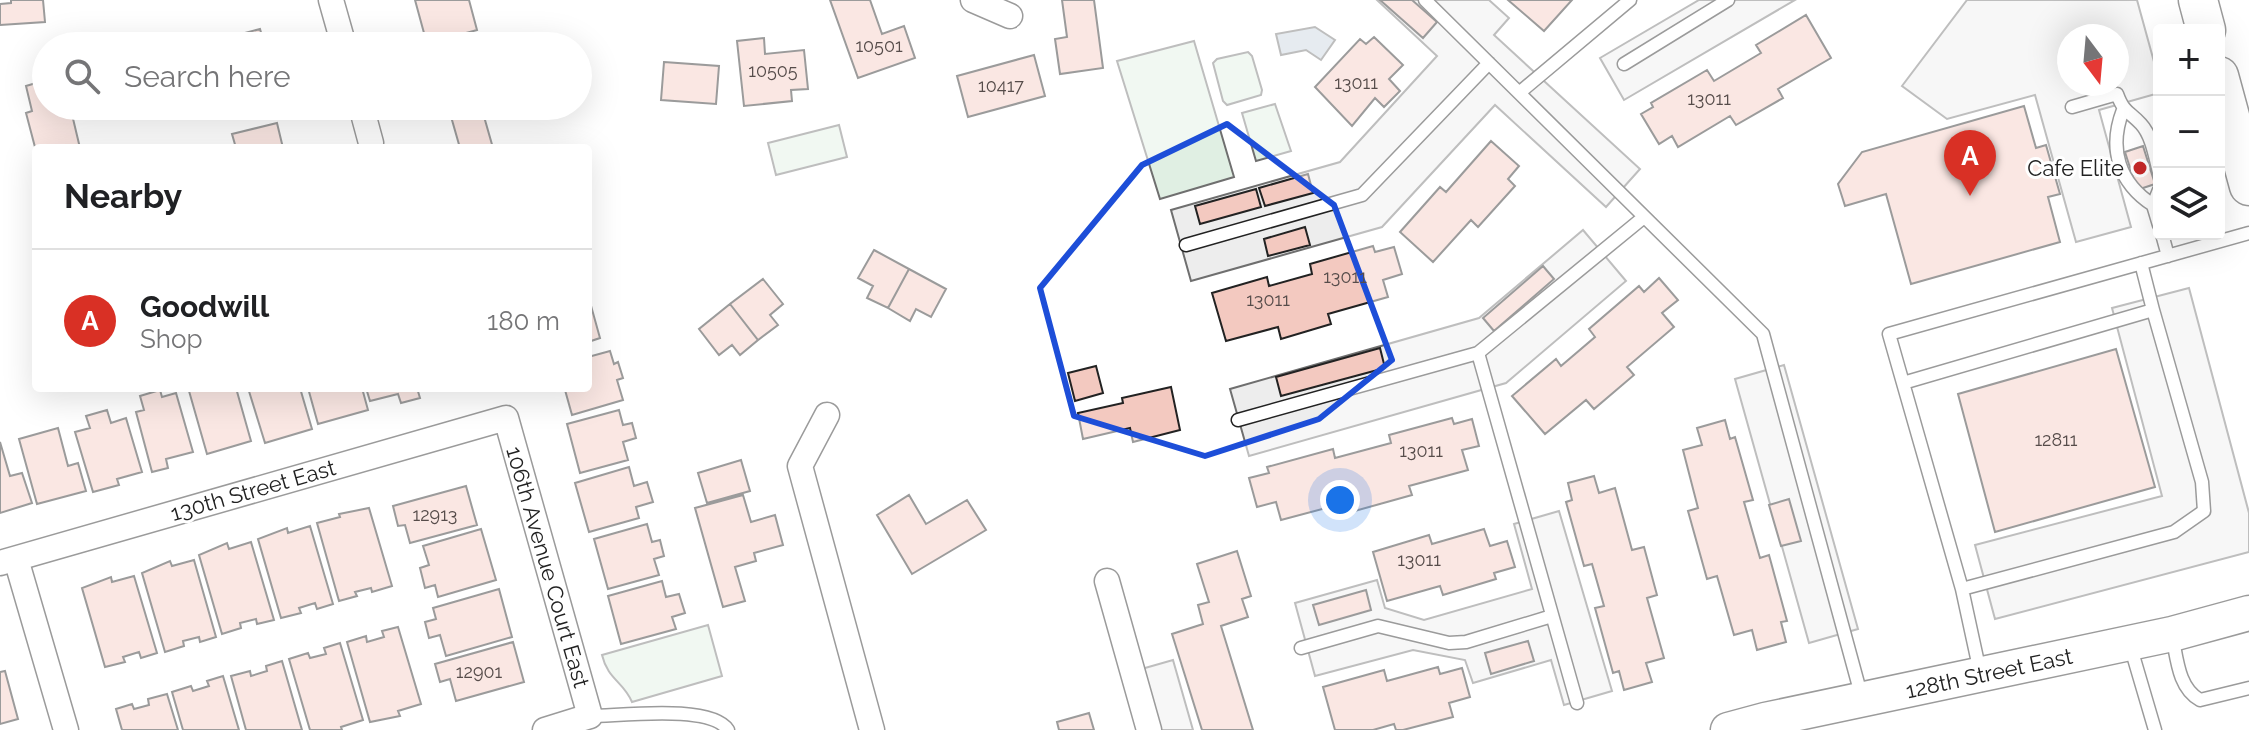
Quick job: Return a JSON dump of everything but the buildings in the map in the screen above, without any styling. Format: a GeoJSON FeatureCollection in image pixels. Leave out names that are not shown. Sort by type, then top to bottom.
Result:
{"type":"FeatureCollection","features":[{"type":"Feature","properties":{"kind":"main road"},"geometry":{"type":"LineString","coordinates":[[2198,0],[2204,24]]}},
{"type":"Feature","properties":{"kind":"main road"},"geometry":{"type":"LineString","coordinates":[[2228,94],[2249,186]]}},
{"type":"Feature","properties":{"kind":"street"},"geometry":{"type":"LineString","coordinates":[[331,0],[340,32]]}},
{"type":"Feature","properties":{"kind":"street"},"geometry":{"type":"LineString","coordinates":[[973,0],[1010,16]]}},
{"type":"Feature","properties":{"kind":"street"},"geometry":{"type":"LineString","coordinates":[[365,120],[371,143]]}},
{"type":"Feature","properties":{"kind":"street"},"geometry":{"type":"LineString","coordinates":[[827,415],[800,466],[872,730]]}},
{"type":"Feature","properties":{"kind":"street","name":"130th Street East"},"geometry":{"type":"LineString","coordinates":[[8,561],[506,418]]}},
{"type":"Feature","properties":{"kind":"street","name":"106th Avenue Court East"},"geometry":{"type":"LineString","coordinates":[[506,418],[590,716]]}},
{"type":"Feature","properties":{"kind":"street"},"geometry":{"type":"LineString","coordinates":[[8,561],[66,730]]}},
{"type":"Feature","properties":{"kind":"street"},"geometry":{"type":"LineString","coordinates":[[1107,581],[1149,730]]}},
{"type":"Feature","properties":{"kind":"street","name":"128th Street East"},"geometry":{"type":"LineString","coordinates":[[1728,730],[1766,725],[1862,700],[2172,634],[2249,613]]}},
{"type":"Feature","properties":{"kind":"street"},"geometry":{"type":"LineString","coordinates":[[545,730],[590,716]]}},
{"type":"Feature","properties":{"kind":"lane"},"geometry":{"type":"LineString","coordinates":[[1425,0],[1763,334],[1862,700]]}},
{"type":"Feature","properties":{"kind":"lane"},"geometry":{"type":"LineString","coordinates":[[1519,93],[1630,0]]}},
{"type":"Feature","properties":{"kind":"lane"},"geometry":{"type":"LineString","coordinates":[[1624,64],[1728,0]]}},
{"type":"Feature","properties":{"kind":"lane"},"geometry":{"type":"LineString","coordinates":[[1186,245],[1362,195],[1489,63]]}},
{"type":"Feature","properties":{"kind":"lane"},"geometry":{"type":"LineString","coordinates":[[2072,107],[2117,94],[2123,110],[2142,124],[2151,141],[2158,168]]}},
{"type":"Feature","properties":{"kind":"lane"},"geometry":{"type":"LineString","coordinates":[[2123,110],[2117,127],[2118,156],[2124,178],[2136,193],[2153,205]]}},
{"type":"Feature","properties":{"kind":"lane"},"geometry":{"type":"LineString","coordinates":[[1238,420],[1478,353],[1644,217]]}},
{"type":"Feature","properties":{"kind":"lane"},"geometry":{"type":"LineString","coordinates":[[1981,674],[1962,589],[1889,334],[2249,233]]}},
{"type":"Feature","properties":{"kind":"lane"},"geometry":{"type":"LineString","coordinates":[[2164,240],[2168,256]]}},
{"type":"Feature","properties":{"kind":"lane"},"geometry":{"type":"LineString","coordinates":[[1962,589],[2174,532],[2204,511],[2202,482],[2141,263]]}},
{"type":"Feature","properties":{"kind":"lane"},"geometry":{"type":"LineString","coordinates":[[1903,383],[2153,310]]}},
{"type":"Feature","properties":{"kind":"lane"},"geometry":{"type":"LineString","coordinates":[[1478,353],[1577,703]]}},
{"type":"Feature","properties":{"kind":"lane"},"geometry":{"type":"LineString","coordinates":[[1301,648],[1378,626],[1449,643],[1466,642],[1552,616]]}},
{"type":"Feature","properties":{"kind":"lane"},"geometry":{"type":"LineString","coordinates":[[2172,634],[2184,687],[2191,695],[2200,700],[2249,688]]}},
{"type":"Feature","properties":{"kind":"lane"},"geometry":{"type":"LineString","coordinates":[[2129,643],[2155,730]]}},
{"type":"Feature","properties":{"kind":"lane"},"geometry":{"type":"LineString","coordinates":[[590,716],[711,716],[723,722],[728,730]]}},
{"type":"Feature","properties":{"kind":"highlighted area"},"geometry":{"type":"Polygon","coordinates":[[[1227,124],[1334,205],[1392,360],[1319,419],[1205,456],[1074,416],[1040,288],[1142,165],[1227,124]]]}},
{"type":"Feature","properties":{"kind":"green space"},"geometry":{"type":"Polygon","coordinates":[[[1194,41],[1234,177],[1160,199],[1117,61],[1194,41]]]}},
{"type":"Feature","properties":{"kind":"green space"},"geometry":{"type":"Polygon","coordinates":[[[1248,52],[1252,56],[1261,95],[1227,105],[1223,101],[1213,63],[1217,59],[1248,52]]]}},
{"type":"Feature","properties":{"kind":"green space"},"geometry":{"type":"Polygon","coordinates":[[[1275,104],[1291,151],[1256,161],[1242,113],[1275,104]]]}},
{"type":"Feature","properties":{"kind":"green space"},"geometry":{"type":"Polygon","coordinates":[[[839,125],[847,157],[776,175],[768,143],[839,125]]]}},
{"type":"Feature","properties":{"kind":"green space"},"geometry":{"type":"Polygon","coordinates":[[[708,625],[722,676],[632,702],[602,655],[708,625]]]}},
{"type":"Feature","properties":{"kind":"shaded area"},"geometry":{"type":"Polygon","coordinates":[[[1377,0],[1489,0],[1509,18],[1494,35],[1640,169],[1606,207],[1495,105],[1382,227],[1191,281],[1171,210],[1340,162],[1437,56],[1377,0]]]}},
{"type":"Feature","properties":{"kind":"shaded area"},"geometry":{"type":"Polygon","coordinates":[[[1699,0],[1795,0],[1624,100],[1600,58],[1699,0]]]}},
{"type":"Feature","properties":{"kind":"shaded area"},"geometry":{"type":"Polygon","coordinates":[[[1967,0],[2137,0],[2153,58],[2153,95],[2099,110],[2131,227],[2076,242],[2035,95],[1947,119],[1902,86],[1967,0]]]}},
{"type":"Feature","properties":{"kind":"shaded area"},"geometry":{"type":"Polygon","coordinates":[[[1315,27],[1335,40],[1321,60],[1306,50],[1281,55],[1276,34],[1315,27]]]}},
{"type":"Feature","properties":{"kind":"shaded area"},"geometry":{"type":"Polygon","coordinates":[[[1583,230],[1626,281],[1506,383],[1249,456],[1230,389],[1479,318],[1583,230]]]}},
{"type":"Feature","properties":{"kind":"shaded area"},"geometry":{"type":"Polygon","coordinates":[[[2189,288],[2249,513],[2249,552],[1995,619],[1975,545],[2162,496],[2112,308],[2189,288]]]}},
{"type":"Feature","properties":{"kind":"shaded area"},"geometry":{"type":"Polygon","coordinates":[[[1784,365],[1858,629],[1809,643],[1735,379],[1784,365]]]}},
{"type":"Feature","properties":{"kind":"shaded area"},"geometry":{"type":"Polygon","coordinates":[[[1559,511],[1612,691],[1564,705],[1551,660],[1473,683],[1465,660],[1413,650],[1315,676],[1295,603],[1377,580],[1385,608],[1424,620],[1532,589],[1514,524],[1559,511]]]}},
{"type":"Feature","properties":{"kind":"shaded area"},"geometry":{"type":"Polygon","coordinates":[[[1173,660],[1193,730],[1140,730],[1124,674],[1173,660]]]}},
{"type":"Feature","properties":{"kind":"place","name":"Cafe Elite"},"geometry":{"type":"Point","coordinates":[2140,168]}},
{"type":"Feature","properties":{"kind":"place","name":"Goodwill"},"geometry":{"type":"Point","coordinates":[1970,196]}}]}
